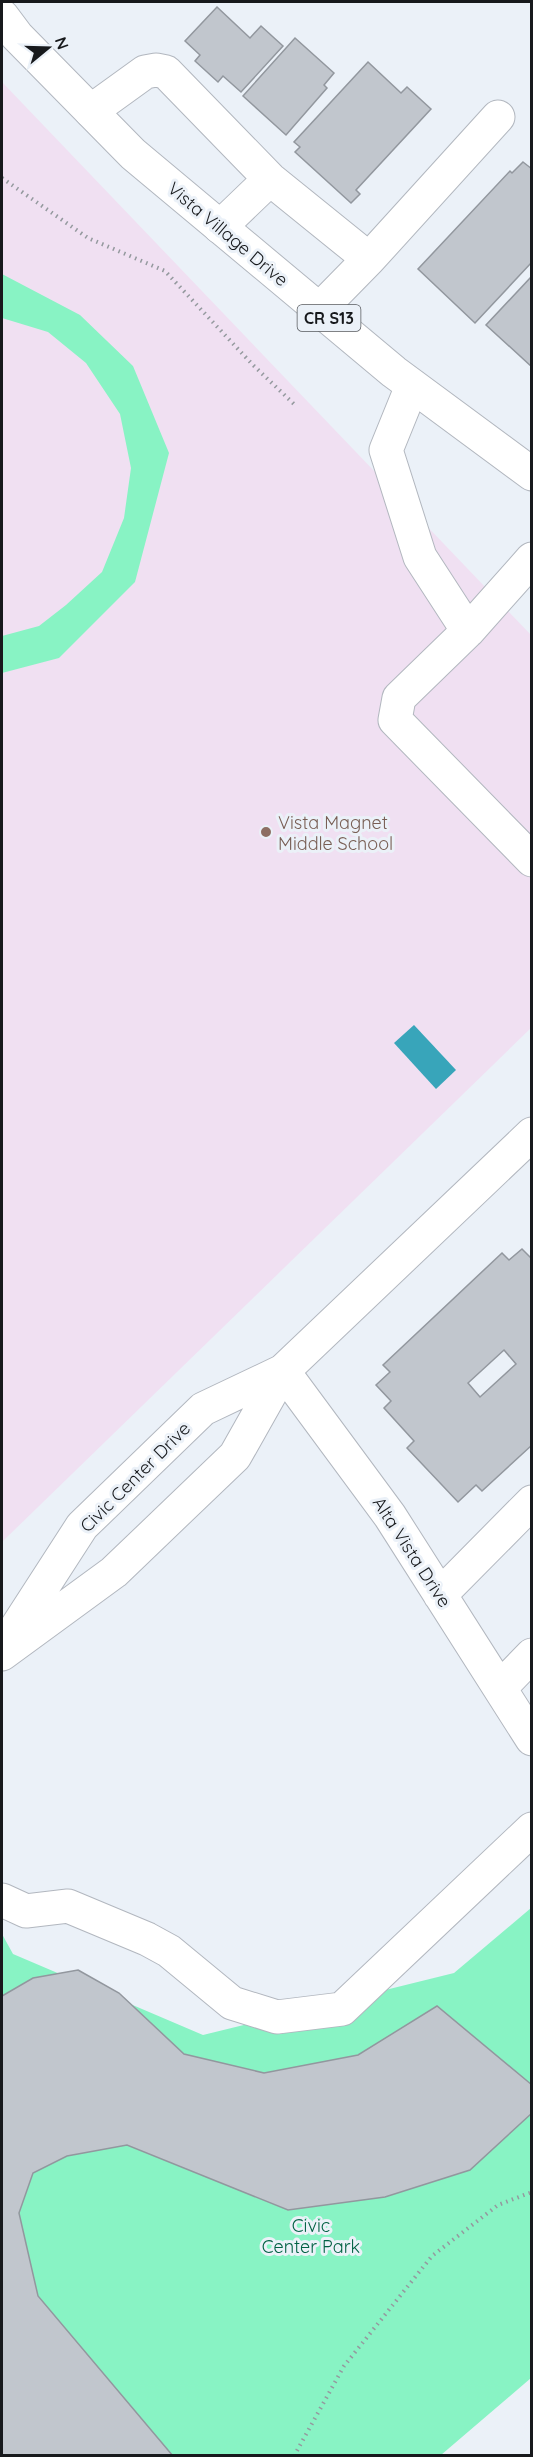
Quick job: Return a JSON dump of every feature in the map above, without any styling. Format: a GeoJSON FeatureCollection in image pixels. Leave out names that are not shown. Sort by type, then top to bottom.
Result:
{"type":"FeatureCollection","features":[{"type":"Feature","properties":{"kind":"main road","name":"Vista Village Drive"},"geometry":{"type":"LineString","coordinates":[[2,16],[17,36],[133,154],[412,386],[531,474]]}},
{"type":"Feature","properties":{"kind":"main road"},"geometry":{"type":"LineString","coordinates":[[91,111],[145,72],[156,70],[166,72],[270,179],[369,259]]}},
{"type":"Feature","properties":{"kind":"main road"},"geometry":{"type":"LineString","coordinates":[[319,310],[369,259],[498,117]]}},
{"type":"Feature","properties":{"kind":"main road"},"geometry":{"type":"LineString","coordinates":[[220,227],[270,179]]}},
{"type":"Feature","properties":{"kind":"main road"},"geometry":{"type":"LineString","coordinates":[[412,386],[386,450],[420,557],[468,631]]}},
{"type":"Feature","properties":{"kind":"main road"},"geometry":{"type":"LineString","coordinates":[[531,559],[468,631],[399,698],[395,720],[531,860]]}},
{"type":"Feature","properties":{"kind":"main road","name":"Civic Center Drive"},"geometry":{"type":"LineString","coordinates":[[2,1652],[114,1572],[235,1456],[283,1371],[531,1134]]}},
{"type":"Feature","properties":{"kind":"main road","name":"Civic Center Drive"},"geometry":{"type":"LineString","coordinates":[[2,1652],[82,1527],[202,1409],[283,1371]]}},
{"type":"Feature","properties":{"kind":"main road","name":"Alta Vista Drive"},"geometry":{"type":"LineString","coordinates":[[283,1371],[390,1516],[531,1739]]}},
{"type":"Feature","properties":{"kind":"main road"},"geometry":{"type":"LineString","coordinates":[[440,1595],[531,1502]]}},
{"type":"Feature","properties":{"kind":"main road"},"geometry":{"type":"LineString","coordinates":[[500,1688],[531,1655]]}},
{"type":"Feature","properties":{"kind":"main road"},"geometry":{"type":"LineString","coordinates":[[2,1900],[26,1911],[68,1906],[147,1940],[169,1951],[232,2003],[277,2017],[342,2009],[531,1829]]}},
{"type":"Feature","properties":{"kind":"path"},"geometry":{"type":"LineString","coordinates":[[2,178],[88,238],[165,271],[253,365],[295,405]]}},
{"type":"Feature","properties":{"kind":"path"},"geometry":{"type":"LineString","coordinates":[[294,2456],[344,2367],[432,2256],[498,2205],[531,2192]]}},
{"type":"Feature","properties":{"kind":"shaded area","name":"Vista Magnet Middle School"},"geometry":{"type":"Polygon","coordinates":[[[2,82],[532,636],[531,1028],[2,1542],[2,82]]]}},
{"type":"Feature","properties":{"kind":"green space"},"geometry":{"type":"Polygon","coordinates":[[[2,274],[80,315],[133,366],[169,453],[135,582],[59,658],[2,673],[2,636],[39,626],[102,572],[124,518],[131,468],[120,414],[86,363],[48,332],[2,318],[2,274]]]}},
{"type":"Feature","properties":{"kind":"green space","name":"Civic Center Park"},"geometry":{"type":"Polygon","coordinates":[[[531,1908],[531,2378],[441,2455],[2,2455],[2,1934],[13,1954],[203,2035],[454,1973],[531,1908]]]}},
{"type":"Feature","properties":{"kind":"water"},"geometry":{"type":"Polygon","coordinates":[[[414,1025],[456,1070],[436,1089],[394,1043],[414,1025]]]}},
{"type":"Feature","properties":{"kind":"building"},"geometry":{"type":"Polygon","coordinates":[[[217,7],[250,38],[261,26],[283,46],[241,92],[223,76],[218,82],[195,61],[200,55],[185,41],[217,7]]]}},
{"type":"Feature","properties":{"kind":"building"},"geometry":{"type":"Polygon","coordinates":[[[295,38],[334,73],[324,85],[327,88],[286,135],[243,96],[295,38]]]}},
{"type":"Feature","properties":{"kind":"building"},"geometry":{"type":"Polygon","coordinates":[[[368,62],[401,93],[407,87],[431,109],[356,190],[360,194],[351,203],[295,152],[300,147],[294,142],[368,62]]]}},
{"type":"Feature","properties":{"kind":"building"},"geometry":{"type":"Polygon","coordinates":[[[523,162],[532,169],[532,262],[475,323],[418,269],[510,171],[512,173],[523,162]]]}},
{"type":"Feature","properties":{"kind":"building"},"geometry":{"type":"Polygon","coordinates":[[[532,276],[532,367],[486,325],[532,276]]]}},
{"type":"Feature","properties":{"kind":"building"},"geometry":{"type":"Polygon","coordinates":[[[522,1249],[532,1259],[532,1445],[482,1491],[476,1485],[458,1502],[407,1448],[414,1441],[384,1408],[391,1401],[376,1385],[390,1372],[383,1365],[502,1253],[509,1260],[522,1249]],[[504,1350],[468,1383],[480,1397],[516,1364],[504,1350]]]}},
{"type":"Feature","properties":{"kind":"building"},"geometry":{"type":"Polygon","coordinates":[[[78,1970],[119,1993],[184,2054],[264,2073],[358,2055],[437,2006],[532,2085],[532,2113],[470,2170],[385,2197],[288,2210],[127,2145],[67,2156],[33,2173],[19,2213],[38,2296],[173,2456],[2,2456],[2,1996],[33,1978],[78,1970]]]}},
{"type":"Feature","properties":{"kind":"place","name":"Vista Magnet Middle School"},"geometry":{"type":"Point","coordinates":[266,832]}}]}
